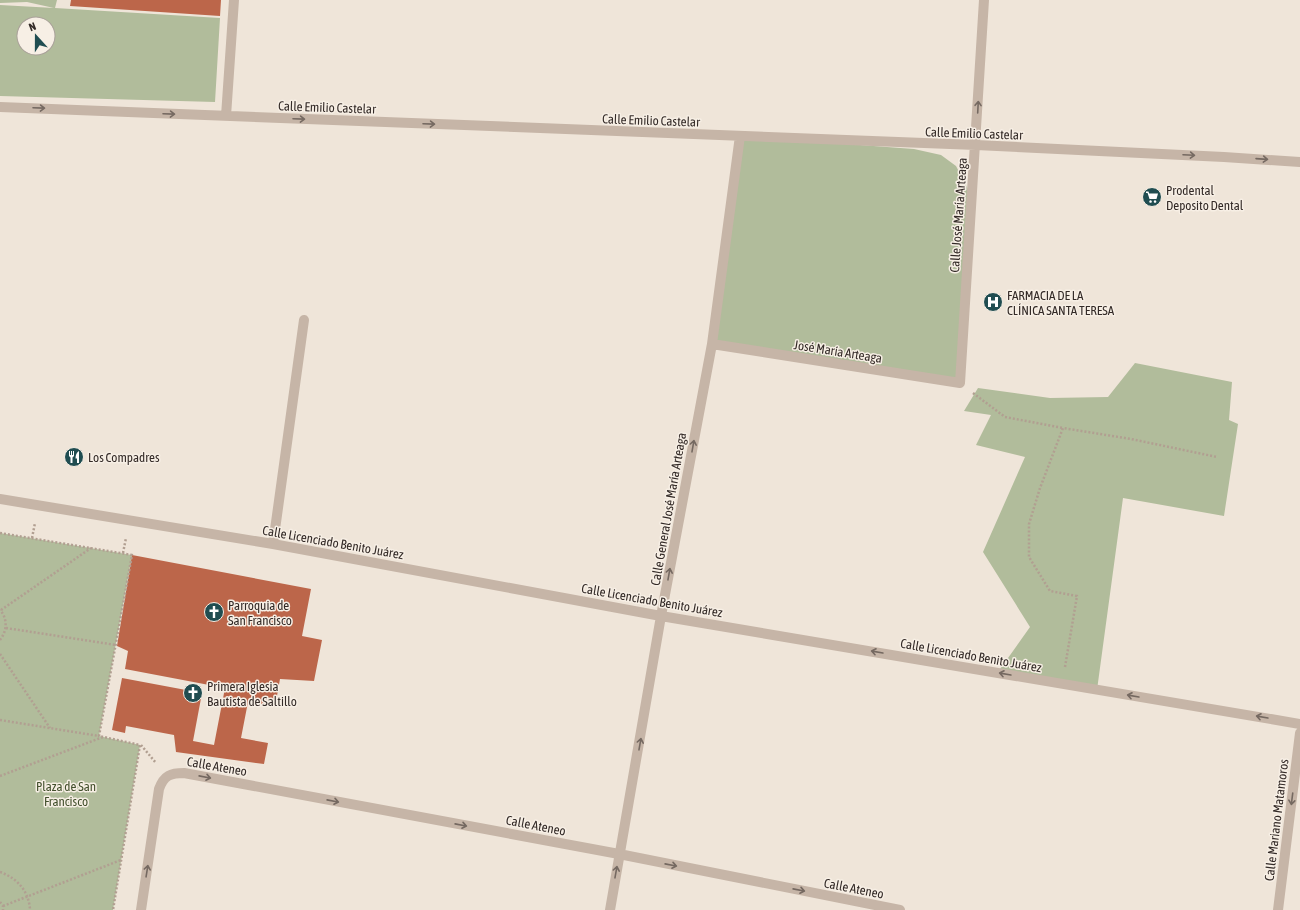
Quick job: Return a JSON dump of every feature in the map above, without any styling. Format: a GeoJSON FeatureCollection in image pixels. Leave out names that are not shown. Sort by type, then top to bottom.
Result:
{"type":"FeatureCollection","features":[{"type":"Feature","properties":{"kind":"street"},"geometry":{"type":"LineString","coordinates":[[226,116],[234,0]]}},
{"type":"Feature","properties":{"kind":"street","name":"Calle José María Arteaga"},"geometry":{"type":"LineString","coordinates":[[960,383],[984,0]]}},
{"type":"Feature","properties":{"kind":"street","name":"Calle Emilio Castelar"},"geometry":{"type":"LineString","coordinates":[[0,107],[740,136],[1224,157],[1300,162]]}},
{"type":"Feature","properties":{"kind":"street","name":"Calle General José María Arteaga"},"geometry":{"type":"LineString","coordinates":[[610,910],[712,344],[740,136]]}},
{"type":"Feature","properties":{"kind":"street"},"geometry":{"type":"LineString","coordinates":[[273,544],[304,320]]}},
{"type":"Feature","properties":{"kind":"street","name":"José María Arteaga"},"geometry":{"type":"LineString","coordinates":[[712,344],[960,383]]}},
{"type":"Feature","properties":{"kind":"street","name":"Calle Licenciado Benito Juárez"},"geometry":{"type":"LineString","coordinates":[[0,499],[273,544],[662,616],[1300,724]]}},
{"type":"Feature","properties":{"kind":"street","name":"Calle Mariano Matamoros"},"geometry":{"type":"LineString","coordinates":[[1278,910],[1300,733]]}},
{"type":"Feature","properties":{"kind":"street","name":"Calle Ateneo"},"geometry":{"type":"LineString","coordinates":[[167,776],[176,773],[184,773],[619,854],[900,910]]}},
{"type":"Feature","properties":{"kind":"street"},"geometry":{"type":"LineString","coordinates":[[141,910],[159,788],[162,781],[167,776]]}},
{"type":"Feature","properties":{"kind":"path"},"geometry":{"type":"LineString","coordinates":[[960,383],[1005,417],[1131,439],[1217,457]]}},
{"type":"Feature","properties":{"kind":"path"},"geometry":{"type":"LineString","coordinates":[[1062,683],[1077,596],[1050,591],[1030,557],[1029,524],[1040,488],[1063,428]]}},
{"type":"Feature","properties":{"kind":"path"},"geometry":{"type":"LineString","coordinates":[[0,533],[132,555],[101,737]]}},
{"type":"Feature","properties":{"kind":"path"},"geometry":{"type":"LineString","coordinates":[[0,640],[6,628],[5,620],[0,610],[91,548]]}},
{"type":"Feature","properties":{"kind":"path"},"geometry":{"type":"LineString","coordinates":[[6,628],[116,645]]}},
{"type":"Feature","properties":{"kind":"path"},"geometry":{"type":"LineString","coordinates":[[0,654],[51,728]]}},
{"type":"Feature","properties":{"kind":"path"},"geometry":{"type":"LineString","coordinates":[[0,720],[140,745],[167,776]]}},
{"type":"Feature","properties":{"kind":"path"},"geometry":{"type":"LineString","coordinates":[[0,776],[101,737]]}},
{"type":"Feature","properties":{"kind":"path"},"geometry":{"type":"LineString","coordinates":[[114,910],[140,745]]}},
{"type":"Feature","properties":{"kind":"path"},"geometry":{"type":"LineString","coordinates":[[3,906],[121,860]]}},
{"type":"Feature","properties":{"kind":"path"},"geometry":{"type":"LineString","coordinates":[[0,872],[12,877],[22,886],[28,897],[30,910]]}},
{"type":"Feature","properties":{"kind":"path"},"geometry":{"type":"LineString","coordinates":[[0,902],[3,906],[3,910]]}},
{"type":"Feature","properties":{"kind":"green space"},"geometry":{"type":"Polygon","coordinates":[[[0,0],[57,0],[55,8],[220,18],[215,102],[0,96],[0,5],[54,8],[27,2],[0,3],[0,0]]]}},
{"type":"Feature","properties":{"kind":"green space"},"geometry":{"type":"Polygon","coordinates":[[[740,136],[914,149],[941,155],[956,166],[972,197],[960,383],[712,344],[740,136]]]}},
{"type":"Feature","properties":{"kind":"green space"},"geometry":{"type":"Polygon","coordinates":[[[1135,363],[1232,382],[1229,420],[1238,424],[1224,516],[1123,498],[1097,690],[998,672],[1030,627],[983,552],[1025,457],[976,445],[991,415],[964,411],[978,388],[1050,398],[1108,397],[1135,363]]]}},
{"type":"Feature","properties":{"kind":"green space","name":"Plaza de San Francisco"},"geometry":{"type":"Polygon","coordinates":[[[0,533],[132,555],[99,736],[140,745],[113,910],[0,910],[0,533]]]}},
{"type":"Feature","properties":{"kind":"building"},"geometry":{"type":"Polygon","coordinates":[[[71,0],[221,0],[220,16],[70,6],[71,0]]]}},
{"type":"Feature","properties":{"kind":"building","name":"Parroquia de San Francisco"},"geometry":{"type":"Polygon","coordinates":[[[132,555],[311,589],[302,636],[322,640],[314,681],[280,679],[275,707],[248,702],[241,738],[268,743],[264,764],[176,752],[174,735],[126,726],[125,733],[112,730],[122,678],[202,693],[193,741],[214,745],[225,688],[125,669],[128,651],[117,646],[132,555]]]}},
{"type":"Feature","properties":{"kind":"place","name":"Prodental Deposito Dental"},"geometry":{"type":"Point","coordinates":[1152,197]}},
{"type":"Feature","properties":{"kind":"place","name":"FARMACIA DE LA CLÍNICA SANTA TERESA"},"geometry":{"type":"Point","coordinates":[993,302]}},
{"type":"Feature","properties":{"kind":"place","name":"Los Compadres"},"geometry":{"type":"Point","coordinates":[74,457]}},
{"type":"Feature","properties":{"kind":"place","name":"Parroquia de San Francisco"},"geometry":{"type":"Point","coordinates":[214,612]}},
{"type":"Feature","properties":{"kind":"place","name":"Primera Iglesia Bautista de Saltillo"},"geometry":{"type":"Point","coordinates":[193,693]}}]}
